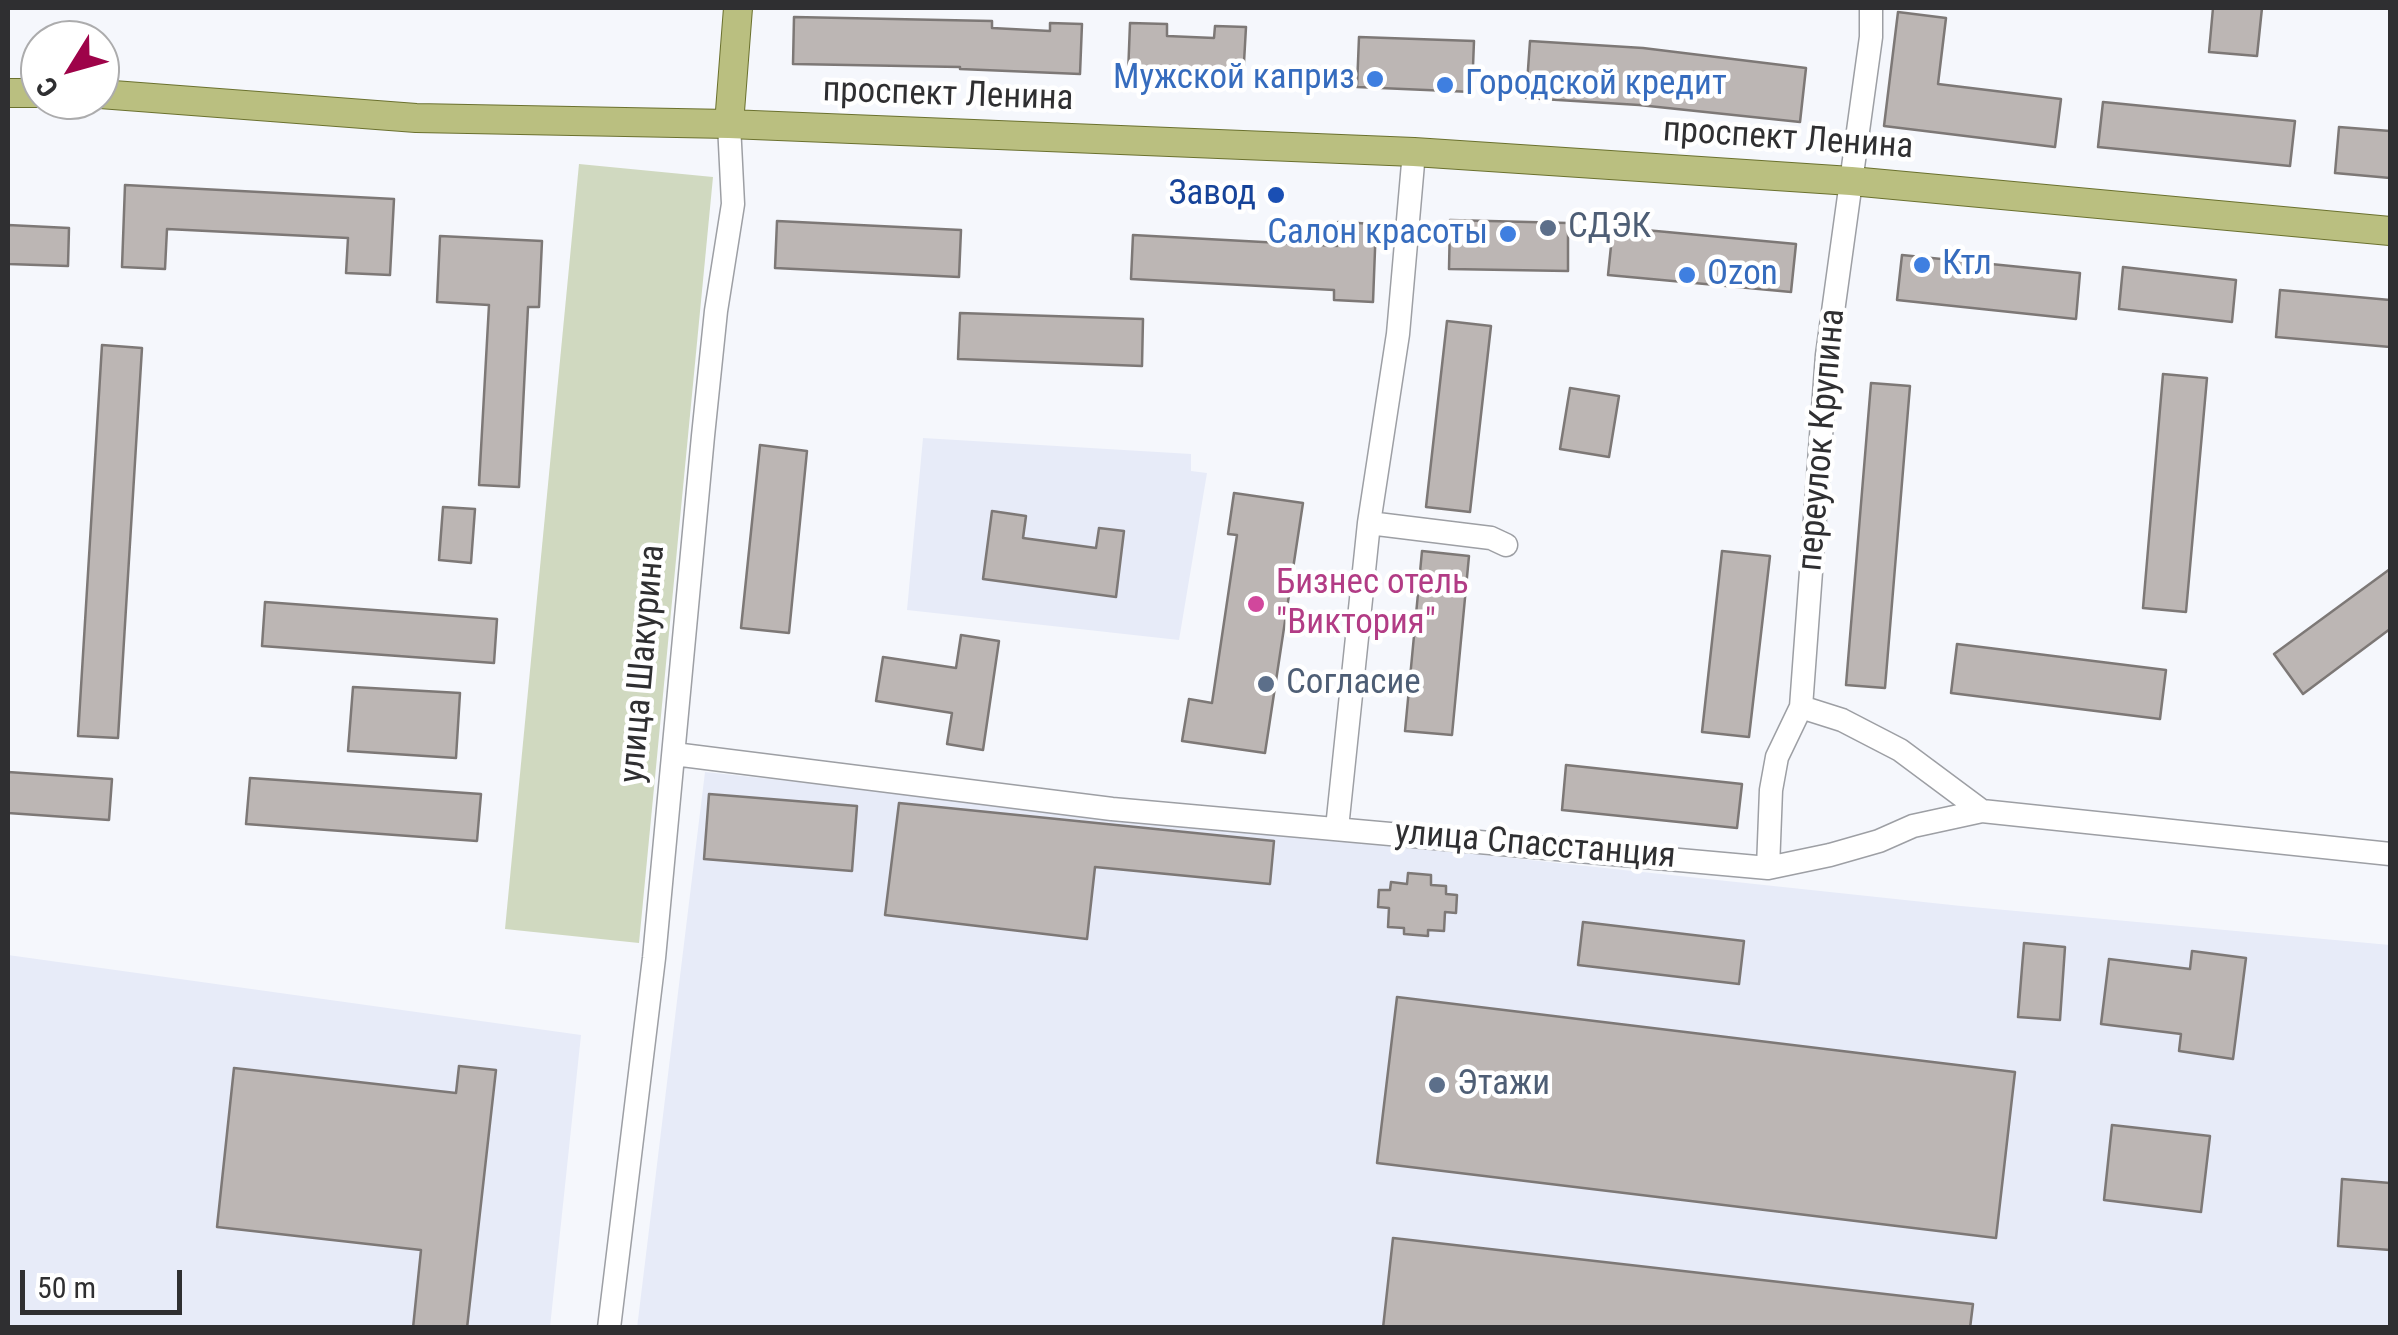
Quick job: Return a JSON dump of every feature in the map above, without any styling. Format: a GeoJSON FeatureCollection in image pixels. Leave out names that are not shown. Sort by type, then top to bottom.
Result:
{"type":"FeatureCollection","features":[{"type":"Feature","properties":{"kind":"main road","name":"улица Шакурина"},"geometry":{"type":"LineString","coordinates":[[730,124],[738,8]]}},
{"type":"Feature","properties":{"kind":"main road","name":"проспект Ленина"},"geometry":{"type":"LineString","coordinates":[[120,96],[416,118],[730,124],[1414,152],[1851,181],[2390,231]]}},
{"type":"Feature","properties":{"kind":"street","name":"переулок Крупина"},"geometry":{"type":"LineString","coordinates":[[1768,868],[1771,790],[1777,757],[1801,707],[1827,355],[1872,38],[1871,8]]}},
{"type":"Feature","properties":{"kind":"street","name":"улица Шакурина"},"geometry":{"type":"LineString","coordinates":[[609,1328],[654,958],[716,311],[732,204],[730,124]]}},
{"type":"Feature","properties":{"kind":"street"},"geometry":{"type":"LineString","coordinates":[[1337,828],[1369,523],[1398,334],[1414,152]]}},
{"type":"Feature","properties":{"kind":"street"},"geometry":{"type":"LineString","coordinates":[[1369,523],[1491,538],[1506,545]]}},
{"type":"Feature","properties":{"kind":"street"},"geometry":{"type":"LineString","coordinates":[[1801,707],[1842,720],[1900,750],[1982,811]]}},
{"type":"Feature","properties":{"kind":"street","name":"улица Спасстанция"},"geometry":{"type":"LineString","coordinates":[[674,754],[1112,808],[1768,868],[1879,841],[1913,826],[1982,811],[2390,854]]}},
{"type":"Feature","properties":{"kind":"shaded area"},"geometry":{"type":"Polygon","coordinates":[[[923,438],[1191,454],[1191,471],[1207,473],[1179,640],[907,610],[923,438]]]}},
{"type":"Feature","properties":{"kind":"shaded area"},"geometry":{"type":"Polygon","coordinates":[[[705,772],[1961,906],[2390,945],[2390,1327],[637,1328],[705,772]]]}},
{"type":"Feature","properties":{"kind":"shaded area"},"geometry":{"type":"Polygon","coordinates":[[[8,955],[581,1035],[550,1327],[8,1328],[8,955]]]}},
{"type":"Feature","properties":{"kind":"green space"},"geometry":{"type":"Polygon","coordinates":[[[579,164],[713,177],[639,943],[505,929],[579,164]]]}},
{"type":"Feature","properties":{"kind":"building"},"geometry":{"type":"Polygon","coordinates":[[[2213,8],[2262,8],[2257,56],[2209,52],[2213,8]]]}},
{"type":"Feature","properties":{"kind":"building"},"geometry":{"type":"Polygon","coordinates":[[[1898,12],[1946,18],[1938,84],[2061,99],[2055,147],[1884,126],[1898,12]]]}},
{"type":"Feature","properties":{"kind":"building"},"geometry":{"type":"Polygon","coordinates":[[[794,17],[992,21],[992,28],[1050,31],[1050,23],[1082,24],[1080,74],[793,64],[794,17]]]}},
{"type":"Feature","properties":{"kind":"building"},"geometry":{"type":"Polygon","coordinates":[[[1130,23],[1167,24],[1167,36],[1214,38],[1215,26],[1246,27],[1243,80],[1128,75],[1130,23]]]}},
{"type":"Feature","properties":{"kind":"building"},"geometry":{"type":"Polygon","coordinates":[[[1359,37],[1474,41],[1472,92],[1357,87],[1359,37]]]}},
{"type":"Feature","properties":{"kind":"building"},"geometry":{"type":"Polygon","coordinates":[[[1530,41],[1643,48],[1806,68],[1800,122],[1526,98],[1530,41]]]}},
{"type":"Feature","properties":{"kind":"building"},"geometry":{"type":"Polygon","coordinates":[[[2103,102],[2295,121],[2290,166],[2098,147],[2103,102]]]}},
{"type":"Feature","properties":{"kind":"building"},"geometry":{"type":"Polygon","coordinates":[[[2339,127],[2390,131],[2390,178],[2335,173],[2339,127]]]}},
{"type":"Feature","properties":{"kind":"building"},"geometry":{"type":"Polygon","coordinates":[[[125,185],[394,199],[390,275],[346,273],[348,238],[167,229],[165,269],[122,267],[125,185]]]}},
{"type":"Feature","properties":{"kind":"building"},"geometry":{"type":"Polygon","coordinates":[[[1450,220],[1568,223],[1568,271],[1449,269],[1450,220]]]}},
{"type":"Feature","properties":{"kind":"building"},"geometry":{"type":"Polygon","coordinates":[[[777,221],[961,230],[959,277],[775,268],[777,221]]]}},
{"type":"Feature","properties":{"kind":"building"},"geometry":{"type":"Polygon","coordinates":[[[1338,222],[1376,224],[1373,302],[1334,300],[1334,290],[1131,279],[1133,235],[1337,246],[1338,222]]]}},
{"type":"Feature","properties":{"kind":"building"},"geometry":{"type":"Polygon","coordinates":[[[8,225],[69,228],[68,266],[8,264],[8,225]]]}},
{"type":"Feature","properties":{"kind":"building"},"geometry":{"type":"Polygon","coordinates":[[[1613,227],[1796,244],[1791,292],[1608,275],[1613,227]]]}},
{"type":"Feature","properties":{"kind":"building"},"geometry":{"type":"Polygon","coordinates":[[[440,236],[542,241],[539,307],[528,307],[519,487],[479,485],[489,305],[437,302],[440,236]]]}},
{"type":"Feature","properties":{"kind":"building"},"geometry":{"type":"Polygon","coordinates":[[[1902,255],[2080,273],[2076,319],[1897,300],[1902,255]]]}},
{"type":"Feature","properties":{"kind":"building"},"geometry":{"type":"Polygon","coordinates":[[[2123,267],[2236,280],[2232,322],[2119,309],[2123,267]]]}},
{"type":"Feature","properties":{"kind":"building"},"geometry":{"type":"Polygon","coordinates":[[[2280,290],[2390,300],[2390,347],[2276,337],[2280,290]]]}},
{"type":"Feature","properties":{"kind":"building"},"geometry":{"type":"Polygon","coordinates":[[[960,313],[1143,319],[1142,366],[958,359],[960,313]]]}},
{"type":"Feature","properties":{"kind":"building"},"geometry":{"type":"Polygon","coordinates":[[[1447,321],[1491,326],[1470,512],[1426,507],[1447,321]]]}},
{"type":"Feature","properties":{"kind":"building"},"geometry":{"type":"Polygon","coordinates":[[[102,345],[142,348],[118,738],[78,736],[102,345]]]}},
{"type":"Feature","properties":{"kind":"building"},"geometry":{"type":"Polygon","coordinates":[[[2163,374],[2207,378],[2186,612],[2143,608],[2163,374]]]}},
{"type":"Feature","properties":{"kind":"building"},"geometry":{"type":"Polygon","coordinates":[[[1871,383],[1910,386],[1885,688],[1846,685],[1871,383]]]}},
{"type":"Feature","properties":{"kind":"building"},"geometry":{"type":"Polygon","coordinates":[[[1570,388],[1619,396],[1609,457],[1560,449],[1570,388]]]}},
{"type":"Feature","properties":{"kind":"building"},"geometry":{"type":"Polygon","coordinates":[[[760,445],[807,451],[789,633],[741,628],[760,445]]]}},
{"type":"Feature","properties":{"kind":"building"},"geometry":{"type":"Polygon","coordinates":[[[1234,493],[1303,503],[1265,753],[1182,741],[1189,699],[1212,703],[1237,535],[1228,534],[1234,493]]]}},
{"type":"Feature","properties":{"kind":"building"},"geometry":{"type":"Polygon","coordinates":[[[443,507],[475,509],[471,563],[439,560],[443,507]]]}},
{"type":"Feature","properties":{"kind":"building"},"geometry":{"type":"Polygon","coordinates":[[[992,511],[1026,516],[1023,538],[1096,548],[1099,528],[1124,531],[1116,597],[983,579],[992,511]]]}},
{"type":"Feature","properties":{"kind":"building"},"geometry":{"type":"Polygon","coordinates":[[[1422,551],[1469,556],[1452,735],[1405,731],[1422,551]]]}},
{"type":"Feature","properties":{"kind":"building"},"geometry":{"type":"Polygon","coordinates":[[[1722,551],[1770,556],[1749,737],[1702,732],[1722,551]]]}},
{"type":"Feature","properties":{"kind":"building"},"geometry":{"type":"Polygon","coordinates":[[[2390,569],[2390,629],[2303,694],[2274,654],[2390,569]]]}},
{"type":"Feature","properties":{"kind":"building"},"geometry":{"type":"Polygon","coordinates":[[[265,602],[497,619],[494,663],[262,646],[265,602]]]}},
{"type":"Feature","properties":{"kind":"building"},"geometry":{"type":"Polygon","coordinates":[[[961,635],[999,641],[983,750],[947,744],[952,713],[876,701],[883,657],[956,668],[961,635]]]}},
{"type":"Feature","properties":{"kind":"building"},"geometry":{"type":"Polygon","coordinates":[[[1957,644],[2166,670],[2160,719],[1951,693],[1957,644]]]}},
{"type":"Feature","properties":{"kind":"building"},"geometry":{"type":"Polygon","coordinates":[[[353,687],[460,693],[456,758],[348,751],[353,687]]]}},
{"type":"Feature","properties":{"kind":"building"},"geometry":{"type":"Polygon","coordinates":[[[1566,765],[1742,784],[1737,828],[1562,810],[1566,765]]]}},
{"type":"Feature","properties":{"kind":"building"},"geometry":{"type":"Polygon","coordinates":[[[8,772],[112,779],[109,820],[8,813],[8,772]]]}},
{"type":"Feature","properties":{"kind":"building"},"geometry":{"type":"Polygon","coordinates":[[[250,778],[481,794],[477,841],[246,824],[250,778]]]}},
{"type":"Feature","properties":{"kind":"building"},"geometry":{"type":"Polygon","coordinates":[[[709,794],[857,806],[852,871],[704,859],[709,794]]]}},
{"type":"Feature","properties":{"kind":"building"},"geometry":{"type":"Polygon","coordinates":[[[899,803],[1274,841],[1270,884],[1095,867],[1087,939],[885,915],[899,803]]]}},
{"type":"Feature","properties":{"kind":"building"},"geometry":{"type":"Polygon","coordinates":[[[1408,873],[1431,875],[1431,885],[1446,886],[1446,894],[1457,895],[1456,913],[1445,912],[1444,931],[1428,930],[1428,936],[1404,934],[1404,928],[1388,927],[1389,908],[1378,907],[1379,890],[1390,890],[1391,882],[1407,884],[1408,873]]]}},
{"type":"Feature","properties":{"kind":"building"},"geometry":{"type":"Polygon","coordinates":[[[1583,922],[1744,941],[1739,984],[1578,965],[1583,922]]]}},
{"type":"Feature","properties":{"kind":"building"},"geometry":{"type":"Polygon","coordinates":[[[2024,943],[2065,947],[2060,1020],[2018,1017],[2024,943]]]}},
{"type":"Feature","properties":{"kind":"building"},"geometry":{"type":"Polygon","coordinates":[[[2192,951],[2246,958],[2233,1059],[2179,1051],[2181,1034],[2101,1024],[2109,959],[2190,969],[2192,951]]]}},
{"type":"Feature","properties":{"kind":"building"},"geometry":{"type":"Polygon","coordinates":[[[1397,997],[2015,1072],[1996,1238],[1377,1163],[1397,997]]]}},
{"type":"Feature","properties":{"kind":"building"},"geometry":{"type":"Polygon","coordinates":[[[459,1066],[496,1070],[467,1328],[413,1328],[421,1250],[217,1227],[234,1068],[456,1093],[459,1066]]]}},
{"type":"Feature","properties":{"kind":"building"},"geometry":{"type":"Polygon","coordinates":[[[2112,1125],[2210,1136],[2201,1212],[2104,1200],[2112,1125]]]}},
{"type":"Feature","properties":{"kind":"building"},"geometry":{"type":"Polygon","coordinates":[[[2342,1179],[2390,1183],[2390,1250],[2338,1246],[2342,1179]]]}},
{"type":"Feature","properties":{"kind":"building"},"geometry":{"type":"Polygon","coordinates":[[[1393,1238],[1973,1304],[1970,1328],[1383,1328],[1393,1238]]]}},
{"type":"Feature","properties":{"kind":"place","name":"Мужской каприз"},"geometry":{"type":"Point","coordinates":[1375,79]}},
{"type":"Feature","properties":{"kind":"place","name":"Городской кредит"},"geometry":{"type":"Point","coordinates":[1445,85]}},
{"type":"Feature","properties":{"kind":"place","name":"Завод"},"geometry":{"type":"Point","coordinates":[1276,195]}},
{"type":"Feature","properties":{"kind":"place","name":"СДЭК"},"geometry":{"type":"Point","coordinates":[1548,228]}},
{"type":"Feature","properties":{"kind":"place","name":"Салон красоты"},"geometry":{"type":"Point","coordinates":[1508,234]}},
{"type":"Feature","properties":{"kind":"place","name":"Ктл"},"geometry":{"type":"Point","coordinates":[1922,265]}},
{"type":"Feature","properties":{"kind":"place","name":"Ozon"},"geometry":{"type":"Point","coordinates":[1687,275]}},
{"type":"Feature","properties":{"kind":"place","name":"Бизнес отель \"Виктория\""},"geometry":{"type":"Point","coordinates":[1256,604]}},
{"type":"Feature","properties":{"kind":"place","name":"Согласие"},"geometry":{"type":"Point","coordinates":[1266,684]}},
{"type":"Feature","properties":{"kind":"place","name":"Этажи"},"geometry":{"type":"Point","coordinates":[1437,1085]}}]}
